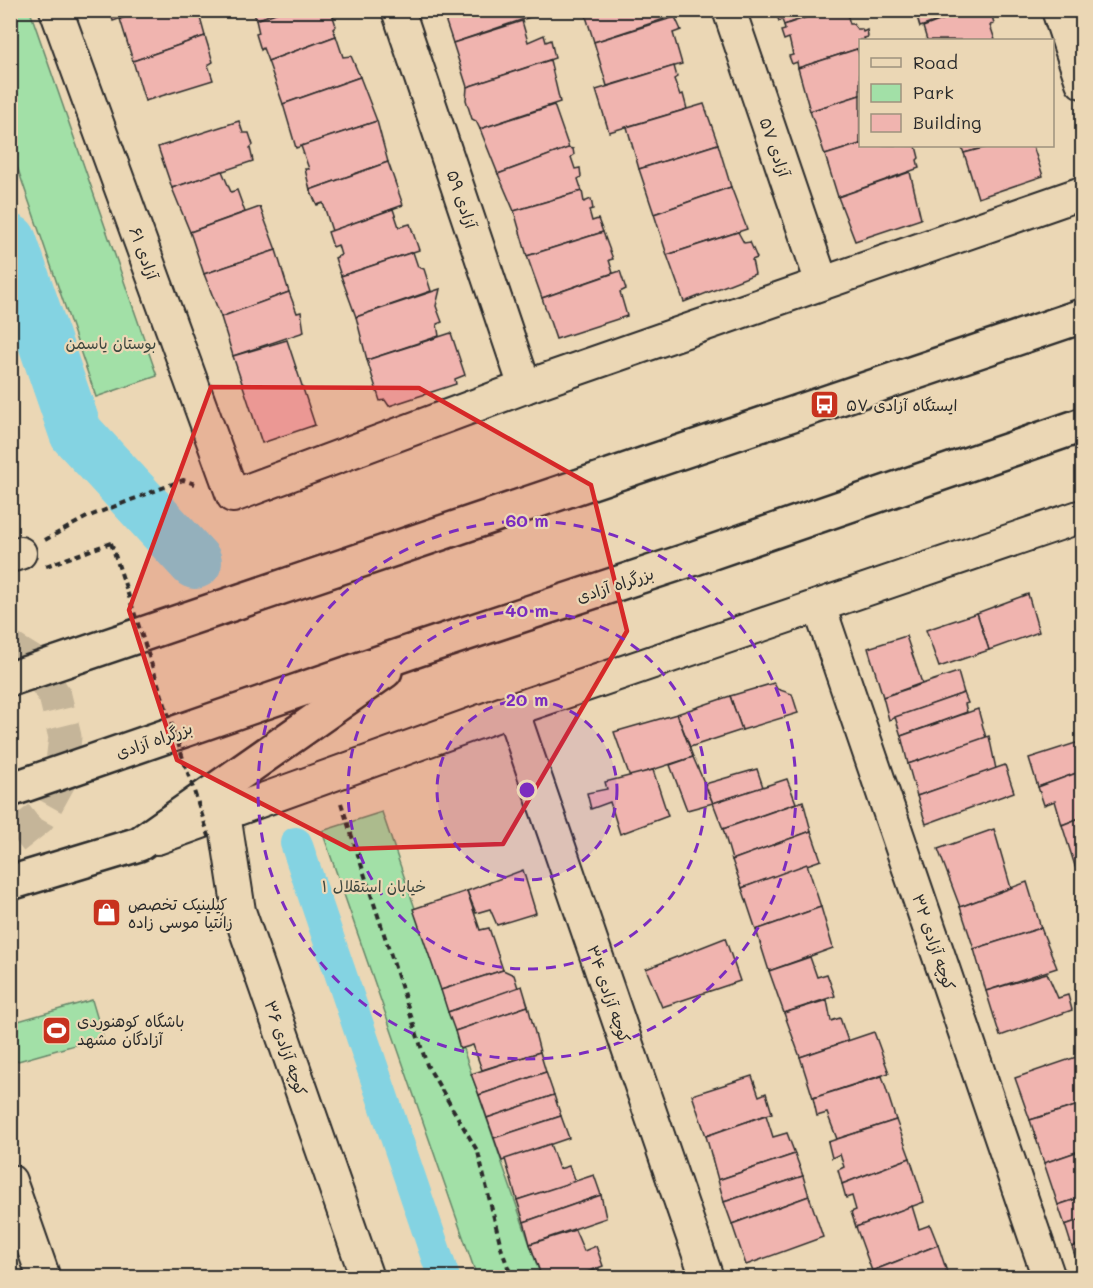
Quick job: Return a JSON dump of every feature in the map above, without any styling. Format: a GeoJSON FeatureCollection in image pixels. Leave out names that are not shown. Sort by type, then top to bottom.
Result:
{"type":"FeatureCollection","features":[{"type":"Feature","properties":{"kind":"highway"},"geometry":{"type":"LineString","coordinates":[[10,679],[1083,316]]}},
{"type":"Feature","properties":{"kind":"highway","name":"بزرگراه آزادی"},"geometry":{"type":"LineString","coordinates":[[10,790],[1083,425]]}},
{"type":"Feature","properties":{"kind":"highway"},"geometry":{"type":"LineString","coordinates":[[10,883],[139,844],[416,650]]}},
{"type":"Feature","properties":{"kind":"street","name":"آزادی ۶۱"},"geometry":{"type":"LineString","coordinates":[[56,10],[233,496],[525,387]]}},
{"type":"Feature","properties":{"kind":"street","name":"آزادی ۵۹"},"geometry":{"type":"LineString","coordinates":[[398,10],[525,387]]}},
{"type":"Feature","properties":{"kind":"street","name":"آزادی ۵۷"},"geometry":{"type":"LineString","coordinates":[[729,10],[822,283]]}},
{"type":"Feature","properties":{"kind":"street"},"geometry":{"type":"LineString","coordinates":[[1058,10],[1083,82]]}},
{"type":"Feature","properties":{"kind":"street"},"geometry":{"type":"LineString","coordinates":[[525,387],[1083,193]]}},
{"type":"Feature","properties":{"kind":"street"},"geometry":{"type":"LineString","coordinates":[[139,844],[217,826],[332,776],[512,710],[1083,516]]}},
{"type":"Feature","properties":{"kind":"street","name":"کوچه آزادی ۳۲"},"geometry":{"type":"LineString","coordinates":[[819,606],[1049,1278]]}},
{"type":"Feature","properties":{"kind":"street","name":"کوچه آزادی ۳۴"},"geometry":{"type":"LineString","coordinates":[[512,710],[707,1278]]}},
{"type":"Feature","properties":{"kind":"street","name":"کوچه آزادی ۳۶"},"geometry":{"type":"LineString","coordinates":[[217,826],[238,911],[367,1278]]}},
{"type":"Feature","properties":{"kind":"street"},"geometry":{"type":"LineString","coordinates":[[10,1181],[44,1278]]}},
{"type":"Feature","properties":{"kind":"path"},"geometry":{"type":"LineString","coordinates":[[25,559],[87,517],[183,480]]}},
{"type":"Feature","properties":{"kind":"path"},"geometry":{"type":"LineString","coordinates":[[25,559],[111,543],[217,826]]}},
{"type":"Feature","properties":{"kind":"path"},"geometry":{"type":"LineString","coordinates":[[332,776],[427,1065],[478,1152],[502,1251],[512,1278]]}},
{"type":"Feature","properties":{"kind":"highlighted area"},"geometry":{"type":"Polygon","coordinates":[[[211,387],[419,388],[591,485],[627,631],[503,844],[350,849],[177,760],[129,610],[211,387]]]}},
{"type":"Feature","properties":{"kind":"green space","name":"بوستان یاسمن"},"geometry":{"type":"Polygon","coordinates":[[[10,11],[30,11],[157,376],[96,397],[11,149],[10,11]]]}},
{"type":"Feature","properties":{"kind":"green space","name":"خیابان استقلال ۱"},"geometry":{"type":"Polygon","coordinates":[[[382,812],[541,1277],[477,1277],[322,831],[382,812]]]}},
{"type":"Feature","properties":{"kind":"green space","name":"باشگاه کوهنوردی آزادگان مشهد"},"geometry":{"type":"Polygon","coordinates":[[[92,1000],[103,1037],[11,1063],[11,1023],[92,1000]]]}},
{"type":"Feature","properties":{"kind":"building"},"geometry":{"type":"Polygon","coordinates":[[[110,10],[144,10],[113,21],[110,10]]]}},
{"type":"Feature","properties":{"kind":"building"},"geometry":{"type":"Polygon","coordinates":[[[144,10],[189,10],[189,14],[199,14],[205,36],[133,61],[120,19],[144,10]]]}},
{"type":"Feature","properties":{"kind":"building"},"geometry":{"type":"Polygon","coordinates":[[[253,10],[284,10],[256,20],[253,10]]]}},
{"type":"Feature","properties":{"kind":"building"},"geometry":{"type":"Polygon","coordinates":[[[284,10],[331,10],[336,26],[333,29],[336,36],[268,61],[263,48],[261,50],[256,34],[259,33],[256,20],[284,10]]]}},
{"type":"Feature","properties":{"kind":"building"},"geometry":{"type":"Polygon","coordinates":[[[442,10],[531,10],[533,16],[453,43],[442,10]]]}},
{"type":"Feature","properties":{"kind":"building"},"geometry":{"type":"Polygon","coordinates":[[[584,10],[662,10],[664,19],[594,42],[584,10]]]}},
{"type":"Feature","properties":{"kind":"building"},"geometry":{"type":"Polygon","coordinates":[[[778,10],[828,10],[784,25],[782,20],[779,21],[776,13],[778,10]]]}},
{"type":"Feature","properties":{"kind":"building"},"geometry":{"type":"Polygon","coordinates":[[[828,10],[846,10],[850,24],[857,29],[862,29],[863,32],[867,30],[868,37],[859,39],[859,48],[798,68],[797,62],[792,64],[789,56],[793,55],[789,38],[784,40],[781,31],[785,30],[784,25],[828,10]]]}},
{"type":"Feature","properties":{"kind":"building"},"geometry":{"type":"Polygon","coordinates":[[[915,10],[969,10],[920,27],[915,10]]]}},
{"type":"Feature","properties":{"kind":"building"},"geometry":{"type":"Polygon","coordinates":[[[969,10],[991,10],[994,24],[990,25],[995,39],[927,39],[923,27],[969,10]]]}},
{"type":"Feature","properties":{"kind":"building"},"geometry":{"type":"Polygon","coordinates":[[[675,17],[681,30],[673,33],[682,64],[607,86],[594,42],[675,17]]]}},
{"type":"Feature","properties":{"kind":"building"},"geometry":{"type":"Polygon","coordinates":[[[522,21],[528,42],[544,35],[546,42],[551,40],[555,58],[467,87],[453,43],[522,21]]]}},
{"type":"Feature","properties":{"kind":"building"},"geometry":{"type":"Polygon","coordinates":[[[205,36],[213,62],[208,65],[213,80],[145,101],[133,61],[205,36]]]}},
{"type":"Feature","properties":{"kind":"building"},"geometry":{"type":"Polygon","coordinates":[[[336,36],[343,57],[351,56],[360,77],[283,104],[268,61],[336,36]]]}},
{"type":"Feature","properties":{"kind":"building"},"geometry":{"type":"Polygon","coordinates":[[[857,49],[859,95],[810,111],[798,68],[857,49]]]}},
{"type":"Feature","properties":{"kind":"building"},"geometry":{"type":"Polygon","coordinates":[[[550,60],[560,102],[480,129],[476,121],[472,119],[466,100],[467,87],[550,60]]]}},
{"type":"Feature","properties":{"kind":"building"},"geometry":{"type":"Polygon","coordinates":[[[674,66],[677,77],[674,79],[680,95],[683,94],[687,109],[609,132],[596,90],[674,66]]]}},
{"type":"Feature","properties":{"kind":"building"},"geometry":{"type":"Polygon","coordinates":[[[360,77],[377,121],[296,148],[283,104],[360,77]]]}},
{"type":"Feature","properties":{"kind":"building"},"geometry":{"type":"Polygon","coordinates":[[[859,95],[859,144],[825,155],[810,111],[859,95]]]}},
{"type":"Feature","properties":{"kind":"building"},"geometry":{"type":"Polygon","coordinates":[[[704,104],[718,144],[639,169],[627,127],[704,104]]]}},
{"type":"Feature","properties":{"kind":"building"},"geometry":{"type":"Polygon","coordinates":[[[554,105],[569,148],[498,174],[480,129],[554,105]]]}},
{"type":"Feature","properties":{"kind":"building"},"geometry":{"type":"Polygon","coordinates":[[[239,121],[243,133],[249,133],[253,145],[250,148],[253,161],[172,188],[158,147],[239,121]]]}},
{"type":"Feature","properties":{"kind":"building"},"geometry":{"type":"Polygon","coordinates":[[[377,121],[388,162],[310,190],[305,169],[309,169],[301,146],[377,121]]]}},
{"type":"Feature","properties":{"kind":"building"},"geometry":{"type":"Polygon","coordinates":[[[718,144],[731,187],[654,214],[639,169],[718,144]]]}},
{"type":"Feature","properties":{"kind":"building"},"geometry":{"type":"Polygon","coordinates":[[[859,144],[859,147],[916,147],[919,168],[838,197],[825,155],[859,144]]]}},
{"type":"Feature","properties":{"kind":"building"},"geometry":{"type":"Polygon","coordinates":[[[961,147],[987,147],[964,153],[961,147]]]}},
{"type":"Feature","properties":{"kind":"building"},"geometry":{"type":"Polygon","coordinates":[[[987,147],[1033,147],[1043,176],[978,198],[964,153],[987,147]]]}},
{"type":"Feature","properties":{"kind":"building"},"geometry":{"type":"Polygon","coordinates":[[[568,148],[573,149],[574,155],[571,157],[575,169],[580,168],[581,177],[578,179],[582,191],[514,211],[498,174],[568,148]]]}},
{"type":"Feature","properties":{"kind":"building"},"geometry":{"type":"Polygon","coordinates":[[[388,162],[403,205],[332,231],[323,203],[317,205],[310,190],[388,162]]]}},
{"type":"Feature","properties":{"kind":"building"},"geometry":{"type":"Polygon","coordinates":[[[222,171],[231,192],[237,190],[245,212],[190,232],[172,188],[222,171]]]}},
{"type":"Feature","properties":{"kind":"building"},"geometry":{"type":"Polygon","coordinates":[[[910,172],[921,219],[855,241],[838,197],[910,172]]]}},
{"type":"Feature","properties":{"kind":"building"},"geometry":{"type":"Polygon","coordinates":[[[731,187],[747,229],[667,255],[654,214],[731,187]]]}},
{"type":"Feature","properties":{"kind":"building"},"geometry":{"type":"Polygon","coordinates":[[[582,191],[584,202],[591,199],[593,209],[589,210],[592,221],[598,219],[603,232],[527,256],[514,211],[582,191]]]}},
{"type":"Feature","properties":{"kind":"building"},"geometry":{"type":"Polygon","coordinates":[[[260,207],[276,250],[204,274],[190,232],[260,207]]]}},
{"type":"Feature","properties":{"kind":"building"},"geometry":{"type":"Polygon","coordinates":[[[393,209],[399,227],[410,224],[419,250],[341,276],[335,258],[341,255],[338,245],[333,247],[328,232],[393,209]]]}},
{"type":"Feature","properties":{"kind":"building"},"geometry":{"type":"Polygon","coordinates":[[[603,232],[613,259],[609,260],[613,273],[542,298],[527,256],[603,232]]]}},
{"type":"Feature","properties":{"kind":"building"},"geometry":{"type":"Polygon","coordinates":[[[738,232],[744,243],[750,242],[757,258],[752,260],[755,274],[684,302],[667,255],[738,232]]]}},
{"type":"Feature","properties":{"kind":"building"},"geometry":{"type":"Polygon","coordinates":[[[276,250],[289,292],[221,317],[204,274],[276,250]]]}},
{"type":"Feature","properties":{"kind":"building"},"geometry":{"type":"Polygon","coordinates":[[[413,252],[418,267],[424,269],[431,291],[356,317],[341,276],[413,252]]]}},
{"type":"Feature","properties":{"kind":"building"},"geometry":{"type":"Polygon","coordinates":[[[620,271],[626,289],[620,292],[627,316],[556,339],[542,298],[620,271]]]}},
{"type":"Feature","properties":{"kind":"building"},"geometry":{"type":"Polygon","coordinates":[[[440,289],[436,306],[442,322],[437,324],[439,336],[367,360],[356,317],[440,289]]]}},
{"type":"Feature","properties":{"kind":"building"},"geometry":{"type":"Polygon","coordinates":[[[289,292],[297,313],[301,312],[304,332],[233,356],[221,317],[289,292]]]}},
{"type":"Feature","properties":{"kind":"building"},"geometry":{"type":"Polygon","coordinates":[[[451,333],[465,375],[455,379],[456,384],[389,406],[385,400],[380,401],[367,360],[451,333]]]}},
{"type":"Feature","properties":{"kind":"building"},"geometry":{"type":"Polygon","coordinates":[[[287,340],[315,425],[262,443],[233,356],[287,340]]]}},
{"type":"Feature","properties":{"kind":"building"},"geometry":{"type":"Polygon","coordinates":[[[1028,594],[1039,632],[989,650],[977,613],[1028,594]]]}},
{"type":"Feature","properties":{"kind":"building"},"geometry":{"type":"Polygon","coordinates":[[[977,613],[989,650],[939,667],[926,630],[977,613]]]}},
{"type":"Feature","properties":{"kind":"building"},"geometry":{"type":"Polygon","coordinates":[[[906,636],[922,683],[883,697],[868,648],[906,636]]]}},
{"type":"Feature","properties":{"kind":"building"},"geometry":{"type":"Polygon","coordinates":[[[958,672],[964,693],[889,720],[883,697],[958,672]]]}},
{"type":"Feature","properties":{"kind":"building"},"geometry":{"type":"Polygon","coordinates":[[[774,683],[777,689],[792,694],[798,713],[742,730],[730,696],[774,683]]]}},
{"type":"Feature","properties":{"kind":"building"},"geometry":{"type":"Polygon","coordinates":[[[964,693],[968,703],[965,704],[967,712],[901,736],[895,717],[964,693]]]}},
{"type":"Feature","properties":{"kind":"building"},"geometry":{"type":"Polygon","coordinates":[[[730,696],[742,730],[690,747],[677,714],[730,696]]]}},
{"type":"Feature","properties":{"kind":"building"},"geometry":{"type":"Polygon","coordinates":[[[978,709],[986,738],[908,764],[901,736],[978,709]]]}},
{"type":"Feature","properties":{"kind":"building"},"geometry":{"type":"Polygon","coordinates":[[[677,714],[693,757],[630,777],[614,732],[677,714]]]}},
{"type":"Feature","properties":{"kind":"building"},"geometry":{"type":"Polygon","coordinates":[[[989,736],[996,769],[917,796],[908,764],[989,736]]]}},
{"type":"Feature","properties":{"kind":"building"},"geometry":{"type":"Polygon","coordinates":[[[1082,741],[1082,771],[1038,787],[1029,758],[1082,741]]]}},
{"type":"Feature","properties":{"kind":"building"},"geometry":{"type":"Polygon","coordinates":[[[693,757],[713,803],[687,810],[670,765],[693,757]]]}},
{"type":"Feature","properties":{"kind":"building"},"geometry":{"type":"Polygon","coordinates":[[[1005,765],[1014,792],[926,824],[917,796],[1005,765]]]}},
{"type":"Feature","properties":{"kind":"building"},"geometry":{"type":"Polygon","coordinates":[[[757,769],[763,787],[713,803],[705,784],[757,769]]]}},
{"type":"Feature","properties":{"kind":"building"},"geometry":{"type":"Polygon","coordinates":[[[653,770],[668,816],[620,834],[610,802],[591,809],[587,793],[607,789],[605,782],[653,770]]]}},
{"type":"Feature","properties":{"kind":"building"},"geometry":{"type":"Polygon","coordinates":[[[1082,771],[1082,817],[1062,825],[1055,801],[1044,805],[1038,787],[1082,771]]]}},
{"type":"Feature","properties":{"kind":"building"},"geometry":{"type":"Polygon","coordinates":[[[787,779],[796,803],[723,829],[713,803],[787,779]]]}},
{"type":"Feature","properties":{"kind":"building"},"geometry":{"type":"Polygon","coordinates":[[[803,801],[811,831],[732,860],[723,829],[803,801]]]}},
{"type":"Feature","properties":{"kind":"building"},"geometry":{"type":"Polygon","coordinates":[[[1082,817],[1082,863],[1075,866],[1062,825],[1082,817]]]}},
{"type":"Feature","properties":{"kind":"building"},"geometry":{"type":"Polygon","coordinates":[[[994,829],[1011,888],[960,907],[938,849],[994,829]]]}},
{"type":"Feature","properties":{"kind":"building"},"geometry":{"type":"Polygon","coordinates":[[[811,831],[821,860],[742,888],[732,860],[811,831]]]}},
{"type":"Feature","properties":{"kind":"building"},"geometry":{"type":"Polygon","coordinates":[[[1082,863],[1082,891],[1075,866],[1082,863]]]}},
{"type":"Feature","properties":{"kind":"building"},"geometry":{"type":"Polygon","coordinates":[[[807,864],[821,907],[756,930],[742,888],[807,864]]]}},
{"type":"Feature","properties":{"kind":"building"},"geometry":{"type":"Polygon","coordinates":[[[523,870],[536,913],[497,925],[490,909],[476,913],[467,891],[523,870]]]}},
{"type":"Feature","properties":{"kind":"building"},"geometry":{"type":"Polygon","coordinates":[[[1027,882],[1041,928],[974,949],[960,907],[1027,882]]]}},
{"type":"Feature","properties":{"kind":"building"},"geometry":{"type":"Polygon","coordinates":[[[467,891],[480,930],[489,928],[503,970],[441,990],[413,909],[467,891]]]}},
{"type":"Feature","properties":{"kind":"building"},"geometry":{"type":"Polygon","coordinates":[[[821,907],[833,948],[769,971],[756,930],[821,907]]]}},
{"type":"Feature","properties":{"kind":"building"},"geometry":{"type":"Polygon","coordinates":[[[1041,928],[1057,968],[986,991],[974,949],[1041,928]]]}},
{"type":"Feature","properties":{"kind":"building"},"geometry":{"type":"Polygon","coordinates":[[[725,938],[740,981],[662,1007],[646,969],[725,938]]]}},
{"type":"Feature","properties":{"kind":"building"},"geometry":{"type":"Polygon","coordinates":[[[810,957],[817,977],[827,974],[835,996],[784,1013],[769,971],[810,957]]]}},
{"type":"Feature","properties":{"kind":"building"},"geometry":{"type":"Polygon","coordinates":[[[503,970],[514,975],[518,988],[448,1012],[441,990],[503,970]]]}},
{"type":"Feature","properties":{"kind":"building"},"geometry":{"type":"Polygon","coordinates":[[[1047,973],[1058,998],[1068,995],[1072,1010],[1000,1036],[986,991],[1047,973]]]}},
{"type":"Feature","properties":{"kind":"building"},"geometry":{"type":"Polygon","coordinates":[[[522,986],[528,1006],[455,1031],[448,1012],[522,986]]]}},
{"type":"Feature","properties":{"kind":"building"},"geometry":{"type":"Polygon","coordinates":[[[827,1000],[831,1021],[840,1018],[848,1041],[800,1057],[784,1013],[827,1000]]]}},
{"type":"Feature","properties":{"kind":"building"},"geometry":{"type":"Polygon","coordinates":[[[528,1006],[540,1052],[482,1070],[473,1045],[460,1049],[455,1031],[528,1006]]]}},
{"type":"Feature","properties":{"kind":"building"},"geometry":{"type":"Polygon","coordinates":[[[874,1032],[889,1073],[813,1098],[800,1057],[874,1032]]]}},
{"type":"Feature","properties":{"kind":"building"},"geometry":{"type":"Polygon","coordinates":[[[540,1052],[546,1072],[479,1095],[471,1074],[540,1052]]]}},
{"type":"Feature","properties":{"kind":"building"},"geometry":{"type":"Polygon","coordinates":[[[1082,1055],[1082,1104],[1030,1120],[1015,1078],[1082,1055]]]}},
{"type":"Feature","properties":{"kind":"building"},"geometry":{"type":"Polygon","coordinates":[[[546,1072],[554,1095],[487,1118],[479,1095],[546,1072]]]}},
{"type":"Feature","properties":{"kind":"building"},"geometry":{"type":"Polygon","coordinates":[[[752,1076],[759,1096],[766,1093],[772,1113],[706,1136],[692,1095],[752,1076]]]}},
{"type":"Feature","properties":{"kind":"building"},"geometry":{"type":"Polygon","coordinates":[[[882,1076],[896,1120],[837,1139],[827,1113],[817,1116],[813,1098],[882,1076]]]}},
{"type":"Feature","properties":{"kind":"building"},"geometry":{"type":"Polygon","coordinates":[[[554,1095],[561,1116],[494,1138],[487,1118],[554,1095]]]}},
{"type":"Feature","properties":{"kind":"building"},"geometry":{"type":"Polygon","coordinates":[[[1082,1104],[1082,1150],[1044,1163],[1030,1120],[1082,1104]]]}},
{"type":"Feature","properties":{"kind":"building"},"geometry":{"type":"Polygon","coordinates":[[[766,1115],[773,1137],[787,1133],[795,1154],[718,1180],[706,1136],[766,1115]]]}},
{"type":"Feature","properties":{"kind":"building"},"geometry":{"type":"Polygon","coordinates":[[[561,1116],[569,1138],[502,1161],[494,1138],[561,1116]]]}},
{"type":"Feature","properties":{"kind":"building"},"geometry":{"type":"Polygon","coordinates":[[[896,1120],[910,1158],[842,1184],[838,1170],[844,1167],[840,1154],[832,1158],[828,1142],[896,1120]]]}},
{"type":"Feature","properties":{"kind":"building"},"geometry":{"type":"Polygon","coordinates":[[[550,1144],[559,1169],[569,1166],[575,1182],[517,1200],[505,1159],[550,1144]]]}},
{"type":"Feature","properties":{"kind":"building"},"geometry":{"type":"Polygon","coordinates":[[[1082,1150],[1082,1197],[1058,1205],[1044,1163],[1082,1150]]]}},
{"type":"Feature","properties":{"kind":"building"},"geometry":{"type":"Polygon","coordinates":[[[795,1154],[803,1176],[724,1202],[718,1180],[795,1154]]]}},
{"type":"Feature","properties":{"kind":"building"},"geometry":{"type":"Polygon","coordinates":[[[910,1158],[924,1202],[856,1227],[851,1212],[856,1210],[852,1196],[846,1198],[842,1184],[910,1158]]]}},
{"type":"Feature","properties":{"kind":"building"},"geometry":{"type":"Polygon","coordinates":[[[594,1175],[601,1195],[524,1222],[517,1200],[594,1175]]]}},
{"type":"Feature","properties":{"kind":"building"},"geometry":{"type":"Polygon","coordinates":[[[803,1176],[809,1196],[732,1224],[724,1202],[803,1176]]]}},
{"type":"Feature","properties":{"kind":"building"},"geometry":{"type":"Polygon","coordinates":[[[601,1195],[606,1218],[530,1244],[524,1222],[601,1195]]]}},
{"type":"Feature","properties":{"kind":"building"},"geometry":{"type":"Polygon","coordinates":[[[809,1196],[823,1237],[746,1265],[732,1224],[809,1196]]]}},
{"type":"Feature","properties":{"kind":"building"},"geometry":{"type":"Polygon","coordinates":[[[1082,1197],[1082,1219],[1065,1225],[1058,1205],[1082,1197]]]}},
{"type":"Feature","properties":{"kind":"building"},"geometry":{"type":"Polygon","coordinates":[[[912,1206],[919,1229],[930,1225],[938,1245],[872,1271],[856,1227],[912,1206]]]}},
{"type":"Feature","properties":{"kind":"building"},"geometry":{"type":"Polygon","coordinates":[[[1082,1219],[1082,1243],[1072,1247],[1065,1225],[1082,1219]]]}},
{"type":"Feature","properties":{"kind":"building"},"geometry":{"type":"Polygon","coordinates":[[[575,1230],[584,1251],[596,1246],[603,1266],[571,1278],[542,1278],[530,1244],[575,1230]]]}},
{"type":"Feature","properties":{"kind":"building"},"geometry":{"type":"Polygon","coordinates":[[[1082,1243],[1082,1276],[1072,1247],[1082,1243]]]}},
{"type":"Feature","properties":{"kind":"building"},"geometry":{"type":"Polygon","coordinates":[[[938,1245],[949,1278],[874,1278],[872,1271],[938,1245]]]}},
{"type":"Feature","properties":{"kind":"building"},"geometry":{"type":"Polygon","coordinates":[[[599,1269],[602,1278],[571,1278],[599,1269]]]}},
{"type":"Feature","properties":{"kind":"waterway"},"geometry":{"type":"LineString","coordinates":[[10,241],[76,433],[195,562]]}},
{"type":"Feature","properties":{"kind":"waterway"},"geometry":{"type":"LineString","coordinates":[[296,843],[444,1278]]}},
{"type":"Feature","properties":{"kind":"tunnel"},"geometry":{"type":"LineString","coordinates":[[10,648],[31,661],[55,696],[65,737],[60,780],[39,818],[10,841]]}},
{"type":"Feature","properties":{"kind":"place","name":"ایستگاه آزادی ۵۷"},"geometry":{"type":"Point","coordinates":[825,405]}},
{"type":"Feature","properties":{"kind":"place","name":"کیلینیک تخصص زانتیا موسی زاده"},"geometry":{"type":"Point","coordinates":[107,913]}},
{"type":"Feature","properties":{"kind":"place","name":"باشگاه کوهنوردی آزادگان مشهد"},"geometry":{"type":"Point","coordinates":[56,1030]}}]}
